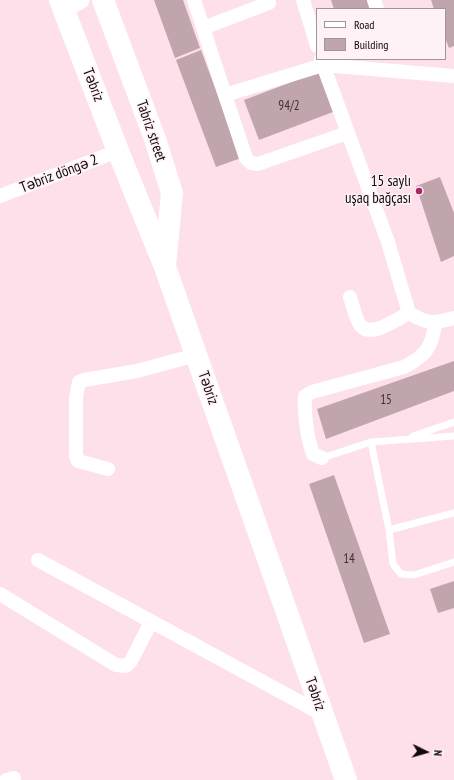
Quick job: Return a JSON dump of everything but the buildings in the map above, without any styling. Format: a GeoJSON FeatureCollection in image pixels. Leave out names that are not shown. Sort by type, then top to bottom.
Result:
{"type":"FeatureCollection","features":[{"type":"Feature","properties":{"kind":"main road","name":"Tabriz street"},"geometry":{"type":"LineString","coordinates":[[103,0],[149,124],[172,193],[165,267]]}},
{"type":"Feature","properties":{"kind":"main road","name":"Təbriz"},"geometry":{"type":"LineString","coordinates":[[68,3],[118,151],[165,267],[346,780]]}},
{"type":"Feature","properties":{"kind":"street"},"geometry":{"type":"LineString","coordinates":[[194,0],[246,158],[251,164],[258,164],[347,133]]}},
{"type":"Feature","properties":{"kind":"street"},"geometry":{"type":"LineString","coordinates":[[303,0],[316,43]]}},
{"type":"Feature","properties":{"kind":"street"},"geometry":{"type":"LineString","coordinates":[[203,28],[270,2]]}},
{"type":"Feature","properties":{"kind":"street"},"geometry":{"type":"LineString","coordinates":[[225,95],[322,62],[396,65],[454,76]]}},
{"type":"Feature","properties":{"kind":"street"},"geometry":{"type":"LineString","coordinates":[[322,62],[388,242],[409,313],[421,321],[435,324],[454,318]]}},
{"type":"Feature","properties":{"kind":"street","name":"Təbriz döngə 2"},"geometry":{"type":"LineString","coordinates":[[0,196],[118,151]]}},
{"type":"Feature","properties":{"kind":"street"},"geometry":{"type":"LineString","coordinates":[[350,296],[360,325],[366,330],[373,331],[409,313]]}},
{"type":"Feature","properties":{"kind":"street"},"geometry":{"type":"LineString","coordinates":[[322,458],[313,454],[311,450],[307,426],[306,396],[312,392],[404,367],[417,360],[428,350],[434,336],[435,324]]}},
{"type":"Feature","properties":{"kind":"street"},"geometry":{"type":"LineString","coordinates":[[108,469],[78,461],[76,456],[76,397],[79,382],[137,371],[196,354]]}},
{"type":"Feature","properties":{"kind":"street"},"geometry":{"type":"LineString","coordinates":[[38,560],[322,714]]}},
{"type":"Feature","properties":{"kind":"street"},"geometry":{"type":"LineString","coordinates":[[0,594],[116,665],[126,666],[131,662],[151,622]]}},
{"type":"Feature","properties":{"kind":"lane"},"geometry":{"type":"LineString","coordinates":[[404,439],[454,422]]}},
{"type":"Feature","properties":{"kind":"lane"},"geometry":{"type":"LineString","coordinates":[[322,458],[371,442],[454,436]]}},
{"type":"Feature","properties":{"kind":"lane"},"geometry":{"type":"LineString","coordinates":[[371,442],[389,530],[393,564],[401,574],[414,575],[454,562]]}},
{"type":"Feature","properties":{"kind":"lane"},"geometry":{"type":"LineString","coordinates":[[389,530],[454,513]]}},
{"type":"Feature","properties":{"kind":"place","name":"15 saylı uşaq bağçası"},"geometry":{"type":"Point","coordinates":[419,191]}}]}
